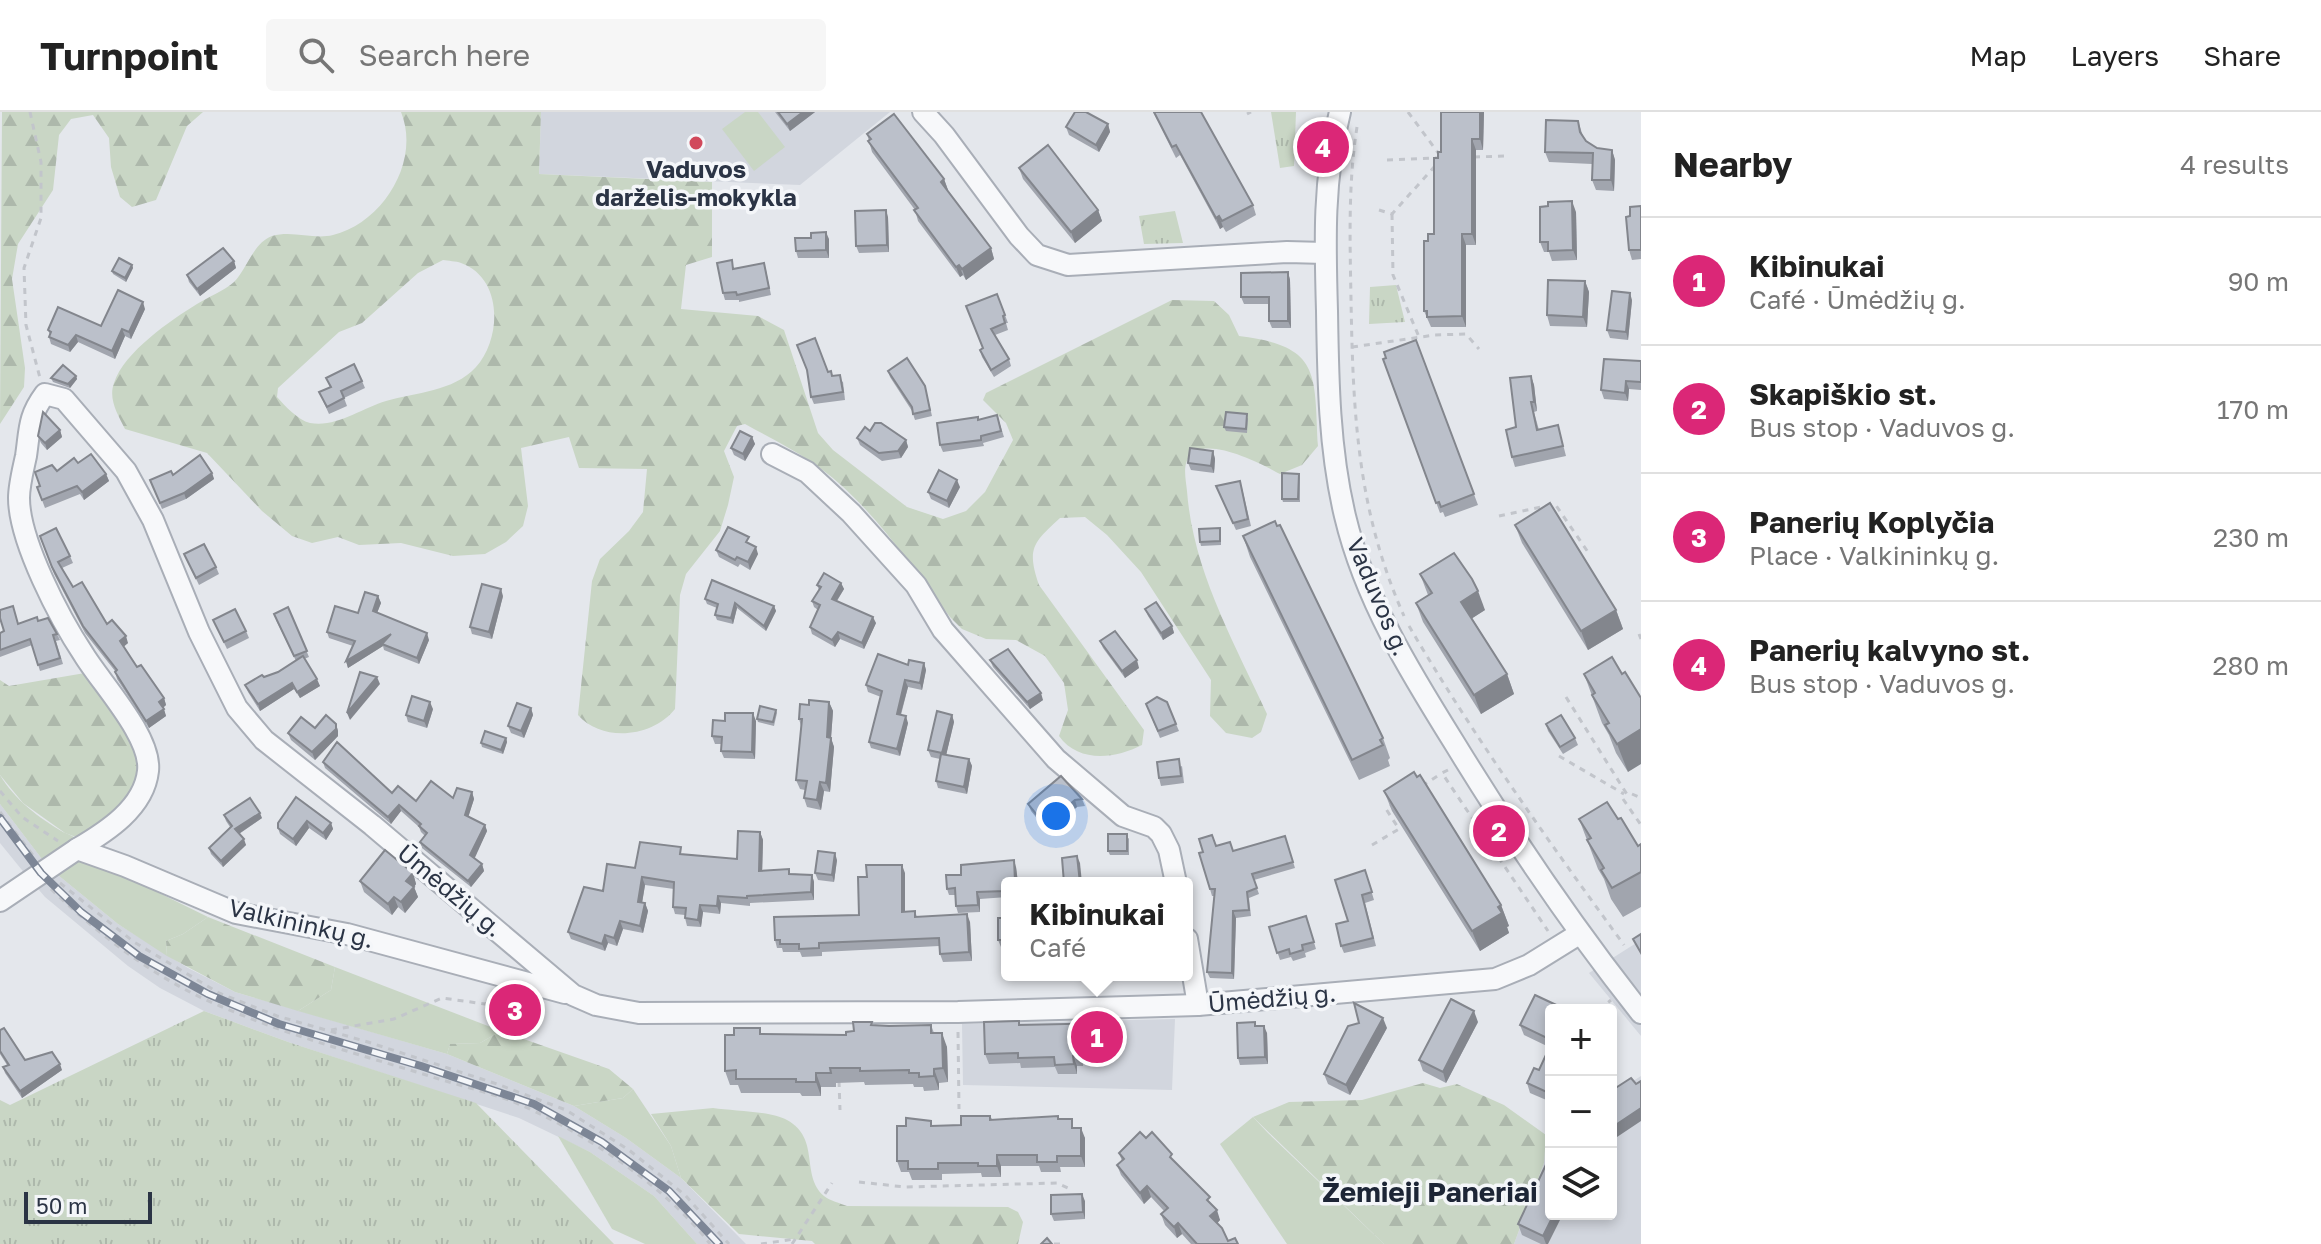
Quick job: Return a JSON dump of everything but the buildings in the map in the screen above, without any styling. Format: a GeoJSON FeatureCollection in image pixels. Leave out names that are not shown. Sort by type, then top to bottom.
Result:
{"type":"FeatureCollection","features":[{"type":"Feature","properties":{"kind":"street"},"geometry":{"type":"LineString","coordinates":[[923,112],[1037,255],[1068,265],[1287,252],[1325,253]]}},
{"type":"Feature","properties":{"kind":"street","name":"Vaduvos g."},"geometry":{"type":"LineString","coordinates":[[1350,114],[1328,169],[1325,253],[1332,440],[1345,517],[1372,598],[1397,651],[1579,934],[1641,1013]]}},
{"type":"Feature","properties":{"kind":"street"},"geometry":{"type":"LineString","coordinates":[[0,901],[115,824],[138,798],[148,770],[144,745],[83,654],[55,603],[22,527],[19,498],[32,411],[45,394]]}},
{"type":"Feature","properties":{"kind":"street","name":"Ūmėdžių g."},"geometry":{"type":"LineString","coordinates":[[45,394],[64,399],[126,471],[153,520],[199,632],[237,708],[264,740],[372,825],[573,995],[596,1005],[639,1013],[958,1012],[1198,1005],[1495,979],[1529,965],[1579,934]]}},
{"type":"Feature","properties":{"kind":"street"},"geometry":{"type":"LineString","coordinates":[[772,454],[807,472],[851,513],[916,585],[943,630],[1056,759],[1123,816],[1154,827],[1161,834],[1169,850],[1175,877]]}},
{"type":"Feature","properties":{"kind":"street","name":"Valkininkų g."},"geometry":{"type":"LineString","coordinates":[[77,849],[236,913],[347,934],[573,995]]}},
{"type":"Feature","properties":{"kind":"street"},"geometry":{"type":"LineString","coordinates":[[1193,975],[1198,1005]]}},
{"type":"Feature","properties":{"kind":"path"},"geometry":{"type":"LineString","coordinates":[[30,112],[41,162],[41,218],[24,268],[26,325],[45,394]]}},
{"type":"Feature","properties":{"kind":"path"},"geometry":{"type":"LineString","coordinates":[[1408,112],[1442,158]]}},
{"type":"Feature","properties":{"kind":"path"},"geometry":{"type":"LineString","coordinates":[[1350,114],[1352,347],[1358,446],[1367,503],[1381,560],[1407,622],[1437,673],[1548,839],[1624,945]]}},
{"type":"Feature","properties":{"kind":"path"},"geometry":{"type":"LineString","coordinates":[[1467,157],[1506,156]]}},
{"type":"Feature","properties":{"kind":"path"},"geometry":{"type":"LineString","coordinates":[[1387,160],[1442,158]]}},
{"type":"Feature","properties":{"kind":"path"},"geometry":{"type":"LineString","coordinates":[[1419,337],[1393,275],[1392,214],[1442,158]]}},
{"type":"Feature","properties":{"kind":"path"},"geometry":{"type":"LineString","coordinates":[[1379,210],[1392,214]]}},
{"type":"Feature","properties":{"kind":"path"},"geometry":{"type":"LineString","coordinates":[[1352,347],[1466,334],[1479,349]]}},
{"type":"Feature","properties":{"kind":"path"},"geometry":{"type":"LineString","coordinates":[[1499,516],[1555,504],[1590,555]]}},
{"type":"Feature","properties":{"kind":"path"},"geometry":{"type":"LineString","coordinates":[[1639,634],[1641,639]]}},
{"type":"Feature","properties":{"kind":"path"},"geometry":{"type":"LineString","coordinates":[[1559,756],[1628,796],[1566,697]]}},
{"type":"Feature","properties":{"kind":"path"},"geometry":{"type":"LineString","coordinates":[[1420,788],[1465,761]]}},
{"type":"Feature","properties":{"kind":"path"},"geometry":{"type":"LineString","coordinates":[[1442,773],[1559,948]]}},
{"type":"Feature","properties":{"kind":"path"},"geometry":{"type":"LineString","coordinates":[[0,791],[22,817],[50,838],[77,849]]}},
{"type":"Feature","properties":{"kind":"path"},"geometry":{"type":"LineString","coordinates":[[1632,794],[1641,798]]}},
{"type":"Feature","properties":{"kind":"path"},"geometry":{"type":"LineString","coordinates":[[1623,799],[1641,825]]}},
{"type":"Feature","properties":{"kind":"path"},"geometry":{"type":"LineString","coordinates":[[1372,845],[1399,829],[1386,809],[1397,802]]}},
{"type":"Feature","properties":{"kind":"path"},"geometry":{"type":"LineString","coordinates":[[0,812],[42,873],[75,912],[156,972],[218,1006],[294,1034],[509,1101],[574,1133],[636,1172],[710,1244]]}},
{"type":"Feature","properties":{"kind":"path"},"geometry":{"type":"LineString","coordinates":[[42,873],[171,966],[219,993],[277,1016],[483,1079],[566,1110],[629,1150],[685,1195],[729,1244]]}},
{"type":"Feature","properties":{"kind":"path"},"geometry":{"type":"LineString","coordinates":[[327,1030],[394,1019],[442,998],[485,1004],[515,996]]}},
{"type":"Feature","properties":{"kind":"path"},"geometry":{"type":"LineString","coordinates":[[958,1012],[959,1109]]}},
{"type":"Feature","properties":{"kind":"path"},"geometry":{"type":"LineString","coordinates":[[839,1068],[840,1110]]}},
{"type":"Feature","properties":{"kind":"path"},"geometry":{"type":"LineString","coordinates":[[859,1182],[905,1187],[1057,1183],[1070,1189]]}},
{"type":"Feature","properties":{"kind":"path"},"geometry":{"type":"LineString","coordinates":[[792,1244],[832,1183]]}},
{"type":"Feature","properties":{"kind":"path"},"geometry":{"type":"LineString","coordinates":[[761,1244],[795,1239]]}},
{"type":"Feature","properties":{"kind":"path"},"geometry":{"type":"LineString","coordinates":[[1054,1244],[1061,1244]]}},
{"type":"Feature","properties":{"kind":"shaded area","name":"Vaduvos darželis-mokykla"},"geometry":{"type":"Polygon","coordinates":[[[541,112],[890,112],[800,185],[539,174],[541,112]]]}},
{"type":"Feature","properties":{"kind":"shaded area"},"geometry":{"type":"Polygon","coordinates":[[[0,804],[45,863],[26,875],[0,843],[0,804]]]}},
{"type":"Feature","properties":{"kind":"shaded area"},"geometry":{"type":"Polygon","coordinates":[[[53,871],[118,924],[188,968],[235,992],[447,1054],[574,1106],[626,1138],[681,1178],[746,1244],[697,1244],[654,1196],[590,1152],[519,1118],[291,1043],[204,1011],[160,988],[128,966],[45,897],[33,883],[53,871]]]}},
{"type":"Feature","properties":{"kind":"shaded area"},"geometry":{"type":"Polygon","coordinates":[[[1641,940],[1641,1036],[1617,1004],[1589,973],[1641,940]]]}},
{"type":"Feature","properties":{"kind":"shaded area"},"geometry":{"type":"Polygon","coordinates":[[[1175,1019],[1172,1090],[963,1085],[962,1024],[1175,1019]]]}},
{"type":"Feature","properties":{"kind":"shaded area"},"geometry":{"type":"Polygon","coordinates":[[[1641,1076],[1641,1244],[1514,1244],[1544,1163],[1545,1149],[1545,1220],[1617,1220],[1617,1091],[1641,1076]]]}},
{"type":"Feature","properties":{"kind":"green space"},"geometry":{"type":"Polygon","coordinates":[[[2,112],[203,112],[187,126],[156,200],[132,207],[120,197],[111,167],[109,138],[93,115],[71,119],[59,135],[53,190],[18,244],[12,279],[25,368],[24,387],[0,424],[2,112]]]}},
{"type":"Feature","properties":{"kind":"green space"},"geometry":{"type":"Polygon","coordinates":[[[401,112],[541,112],[539,174],[712,182],[712,257],[686,265],[681,309],[758,316],[784,330],[818,433],[833,450],[907,507],[943,519],[966,511],[985,492],[1013,440],[1006,423],[983,400],[986,393],[1172,300],[1214,301],[1229,315],[1239,336],[1286,347],[1299,356],[1313,382],[1318,446],[1302,465],[1280,474],[1234,453],[1208,449],[1198,450],[1190,456],[1185,468],[1197,549],[1217,606],[1267,714],[1261,732],[1252,738],[1226,733],[1210,716],[1211,680],[1141,572],[1107,535],[1085,517],[1060,518],[1035,547],[1033,562],[1039,585],[1144,730],[1142,745],[1131,750],[1098,756],[1076,751],[1059,736],[1068,710],[1064,683],[1045,656],[1016,640],[986,639],[962,629],[857,500],[820,468],[745,424],[737,426],[724,451],[734,477],[720,531],[686,574],[680,595],[675,709],[654,726],[641,731],[614,733],[601,730],[578,715],[592,581],[600,559],[629,531],[643,512],[647,469],[579,468],[569,437],[521,448],[528,506],[523,526],[506,542],[485,554],[453,556],[401,543],[359,545],[338,537],[312,543],[292,536],[262,511],[207,453],[125,429],[115,407],[112,389],[119,371],[138,349],[174,319],[234,282],[265,239],[280,234],[333,235],[368,218],[382,204],[401,169],[406,150],[406,131],[401,112]],[[443,260],[418,273],[362,323],[339,332],[278,388],[277,397],[301,419],[310,423],[329,423],[386,401],[434,390],[467,375],[485,355],[491,341],[494,310],[491,295],[475,271],[461,263],[443,260]]]}},
{"type":"Feature","properties":{"kind":"green space"},"geometry":{"type":"Polygon","coordinates":[[[745,112],[758,112],[785,147],[754,171],[722,129],[745,112]]]}},
{"type":"Feature","properties":{"kind":"green space"},"geometry":{"type":"Polygon","coordinates":[[[1271,112],[1296,112],[1294,166],[1280,168],[1271,112]]]}},
{"type":"Feature","properties":{"kind":"green space"},"geometry":{"type":"Polygon","coordinates":[[[1175,211],[1183,243],[1144,244],[1139,216],[1175,211]]]}},
{"type":"Feature","properties":{"kind":"green space"},"geometry":{"type":"Polygon","coordinates":[[[1396,285],[1405,322],[1369,324],[1370,287],[1396,285]]]}},
{"type":"Feature","properties":{"kind":"green space"},"geometry":{"type":"Polygon","coordinates":[[[85,673],[122,723],[140,761],[138,778],[128,796],[108,815],[76,837],[65,833],[23,803],[0,775],[0,680],[9,686],[85,673]]]}},
{"type":"Feature","properties":{"kind":"green space"},"geometry":{"type":"Polygon","coordinates":[[[0,775],[28,807],[79,842],[45,863],[0,804],[0,775]]]}},
{"type":"Feature","properties":{"kind":"green space"},"geometry":{"type":"Polygon","coordinates":[[[74,859],[92,860],[208,917],[166,941],[167,956],[118,924],[53,871],[74,859]]]}},
{"type":"Feature","properties":{"kind":"green space"},"geometry":{"type":"Polygon","coordinates":[[[208,917],[335,967],[331,990],[298,1011],[235,992],[167,956],[166,941],[208,917]]]}},
{"type":"Feature","properties":{"kind":"green space"},"geometry":{"type":"Polygon","coordinates":[[[335,967],[501,1031],[480,1043],[450,1044],[447,1054],[298,1011],[331,990],[335,967]]]}},
{"type":"Feature","properties":{"kind":"green space"},"geometry":{"type":"Polygon","coordinates":[[[204,1011],[291,1043],[476,1103],[614,1244],[0,1244],[0,1100],[10,1105],[204,1011]]]}},
{"type":"Feature","properties":{"kind":"green space"},"geometry":{"type":"Polygon","coordinates":[[[501,1031],[609,1069],[633,1089],[623,1098],[574,1106],[447,1054],[450,1044],[480,1043],[501,1031]]]}},
{"type":"Feature","properties":{"kind":"green space"},"geometry":{"type":"Polygon","coordinates":[[[1423,1083],[1440,1088],[1457,1084],[1504,1105],[1545,1134],[1544,1163],[1514,1244],[1384,1244],[1253,1117],[1289,1102],[1362,1100],[1423,1083]]]}},
{"type":"Feature","properties":{"kind":"green space"},"geometry":{"type":"Polygon","coordinates":[[[633,1089],[671,1146],[681,1178],[626,1138],[574,1106],[623,1098],[633,1089]]]}},
{"type":"Feature","properties":{"kind":"green space"},"geometry":{"type":"Polygon","coordinates":[[[713,1108],[772,1115],[787,1120],[804,1137],[813,1178],[824,1196],[832,1201],[847,1206],[1008,1207],[1018,1212],[1023,1222],[1018,1244],[815,1244],[812,1241],[739,1234],[681,1178],[671,1146],[651,1114],[713,1108]]]}},
{"type":"Feature","properties":{"kind":"green space"},"geometry":{"type":"Polygon","coordinates":[[[1253,1117],[1384,1244],[1287,1244],[1220,1144],[1253,1117]]]}},
{"type":"Feature","properties":{"kind":"green space"},"geometry":{"type":"Polygon","coordinates":[[[558,1136],[590,1152],[654,1196],[697,1244],[645,1244],[612,1229],[558,1136]]]}},
{"type":"Feature","properties":{"kind":"railway"},"geometry":{"type":"LineString","coordinates":[[0,818],[41,873],[81,912],[139,956],[208,994],[279,1024],[421,1066],[534,1104],[602,1142],[669,1191],[719,1244]]}},
{"type":"Feature","properties":{"kind":"place","name":"Vaduvos darželis-mokykla"},"geometry":{"type":"Point","coordinates":[696,143]}},
{"type":"Feature","properties":{"kind":"place","name":"Panerių kalvyno st."},"geometry":{"type":"Point","coordinates":[1323,147]}},
{"type":"Feature","properties":{"kind":"place","name":"Skapiškio st."},"geometry":{"type":"Point","coordinates":[1499,831]}},
{"type":"Feature","properties":{"kind":"place","name":"Panerių Koplyčia"},"geometry":{"type":"Point","coordinates":[515,1010]}},
{"type":"Feature","properties":{"kind":"place","name":"Kibinukai"},"geometry":{"type":"Point","coordinates":[1097,1037]}},
{"type":"Feature","properties":{"kind":"district","name":"Žemieji Paneriai"},"geometry":{"type":"Point","coordinates":[1430,1192]}}]}
